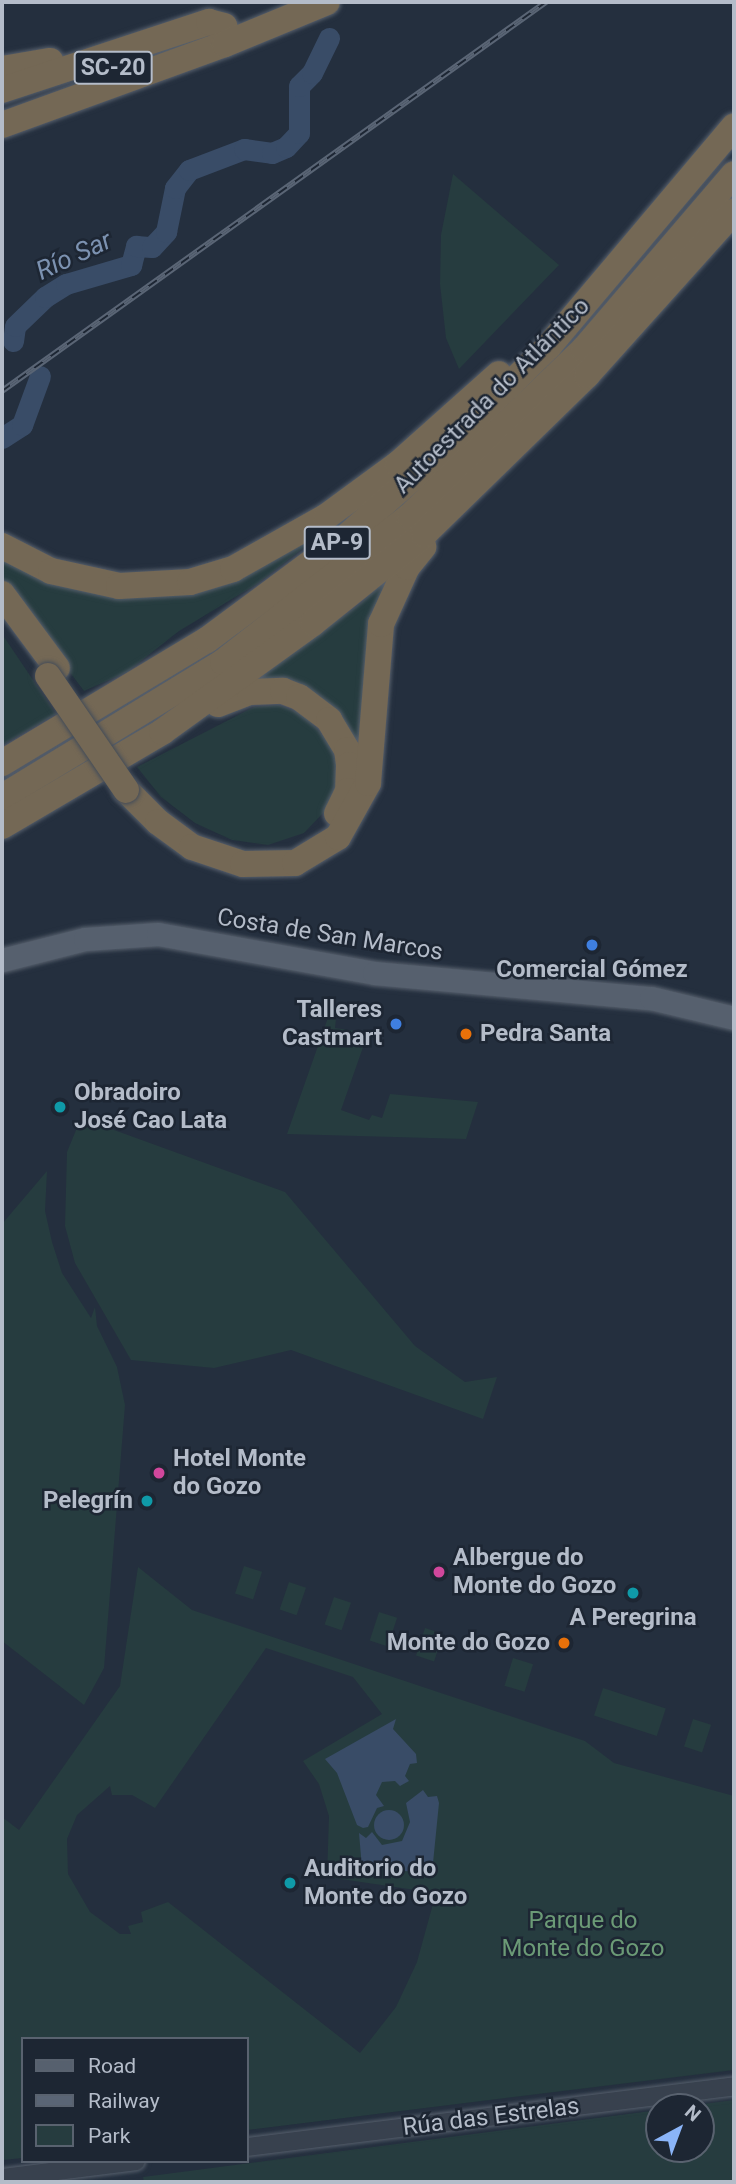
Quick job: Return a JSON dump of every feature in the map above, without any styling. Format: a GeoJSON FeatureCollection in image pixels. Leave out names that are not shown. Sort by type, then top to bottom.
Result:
{"type":"FeatureCollection","features":[{"type":"Feature","properties":{"kind":"highway","name":"SC-20"},"geometry":{"type":"LineString","coordinates":[[2,108],[286,2]]}},
{"type":"Feature","properties":{"kind":"highway","name":"SC-20"},"geometry":{"type":"LineString","coordinates":[[2,125],[115,85],[327,2]]}},
{"type":"Feature","properties":{"kind":"highway"},"geometry":{"type":"LineString","coordinates":[[2,90],[161,40],[209,22],[224,26]]}},
{"type":"Feature","properties":{"kind":"highway"},"geometry":{"type":"LineString","coordinates":[[2,69],[161,40]]}},
{"type":"Feature","properties":{"kind":"highway"},"geometry":{"type":"LineString","coordinates":[[2,142],[97,102],[115,85]]}},
{"type":"Feature","properties":{"kind":"highway","name":"Autoestrada do Atlántico"},"geometry":{"type":"LineString","coordinates":[[2,763],[207,640],[346,536],[474,422],[624,262],[734,126]]}},
{"type":"Feature","properties":{"kind":"highway","name":"Autoestrada do Atlántico"},"geometry":{"type":"LineString","coordinates":[[2,797],[223,662],[410,516],[584,349],[734,174]]}},
{"type":"Feature","properties":{"kind":"highway"},"geometry":{"type":"LineString","coordinates":[[2,826],[162,732],[371,578],[527,437],[734,211]]}},
{"type":"Feature","properties":{"kind":"highway"},"geometry":{"type":"LineString","coordinates":[[2,546],[51,572],[120,586],[190,582],[233,569],[327,516],[398,464],[518,356],[598,274],[624,262]]}},
{"type":"Feature","properties":{"kind":"highway"},"geometry":{"type":"LineString","coordinates":[[2,594],[130,786],[158,822],[192,847],[231,861],[270,866],[295,863],[338,837],[368,783],[378,644],[391,597],[407,567],[524,447],[527,437]]}},
{"type":"Feature","properties":{"kind":"highway"},"geometry":{"type":"LineString","coordinates":[[2,613],[52,672]]}},
{"type":"Feature","properties":{"kind":"highway"},"geometry":{"type":"LineString","coordinates":[[130,786],[198,839],[244,854],[268,855],[310,842],[329,824],[348,791],[347,750],[338,732],[313,706],[283,691],[234,696],[176,731],[162,732]]}},
{"type":"Feature","properties":{"kind":"main road","name":"Costa de San Marcos"},"geometry":{"type":"LineString","coordinates":[[2,960],[85,939],[158,934],[374,973],[652,999],[734,1018]]}},
{"type":"Feature","properties":{"kind":"street","name":"Rúa das Estrelas"},"geometry":{"type":"LineString","coordinates":[[248,2147],[734,2086]]}},
{"type":"Feature","properties":{"kind":"street"},"geometry":{"type":"LineString","coordinates":[[2,2178],[120,2163]]}},
{"type":"Feature","properties":{"kind":"green space"},"geometry":{"type":"Polygon","coordinates":[[[453,174],[559,265],[459,369],[446,338],[440,284],[441,235],[453,174]]]}},
{"type":"Feature","properties":{"kind":"green space"},"geometry":{"type":"Polygon","coordinates":[[[343,517],[257,584],[179,631],[127,672],[84,691],[2,583],[2,556],[178,594],[343,517]]]}},
{"type":"Feature","properties":{"kind":"green space"},"geometry":{"type":"Polygon","coordinates":[[[397,569],[362,752],[349,732],[250,683],[361,603],[397,569]]]}},
{"type":"Feature","properties":{"kind":"green space"},"geometry":{"type":"Polygon","coordinates":[[[2,634],[56,714],[2,745],[2,634]]]}},
{"type":"Feature","properties":{"kind":"green space"},"geometry":{"type":"Polygon","coordinates":[[[278,705],[303,714],[330,743],[337,765],[337,786],[327,809],[304,833],[268,845],[232,840],[195,823],[161,797],[137,767],[254,707],[278,705]]]}},
{"type":"Feature","properties":{"kind":"green space"},"geometry":{"type":"Polygon","coordinates":[[[331,1009],[337,1010],[335,1028],[368,1033],[341,1110],[369,1120],[372,1115],[382,1118],[390,1094],[478,1102],[466,1139],[287,1134],[331,1009]]]}},
{"type":"Feature","properties":{"kind":"green space"},"geometry":{"type":"Polygon","coordinates":[[[81,1118],[285,1192],[415,1346],[465,1382],[497,1377],[483,1419],[291,1350],[214,1368],[131,1360],[75,1263],[65,1226],[67,1152],[81,1118]]]}},
{"type":"Feature","properties":{"kind":"green space"},"geometry":{"type":"Polygon","coordinates":[[[47,1171],[45,1211],[62,1273],[91,1318],[95,1307],[97,1326],[117,1367],[125,1405],[104,1668],[84,1705],[2,1641],[2,1224],[47,1171]]]}},
{"type":"Feature","properties":{"kind":"green space"},"geometry":{"type":"Polygon","coordinates":[[[244,1566],[262,1572],[253,1599],[235,1594],[244,1566]]]}},
{"type":"Feature","properties":{"kind":"green space","name":"Parque do Monte do Gozo"},"geometry":{"type":"Polygon","coordinates":[[[138,1567],[192,1610],[585,1741],[614,1763],[734,1796],[734,2070],[248,2130],[248,2037],[21,2037],[21,2158],[2,2160],[2,1817],[19,1830],[120,1686],[138,1567]],[[266,1648],[155,1808],[132,1795],[112,1795],[110,1786],[77,1815],[67,1839],[68,1874],[90,1912],[120,1934],[131,1934],[128,1926],[143,1922],[141,1912],[168,1902],[360,2053],[396,2007],[417,1962],[436,1893],[327,1877],[329,1816],[319,1784],[303,1761],[382,1714],[353,1677],[266,1648]]]}},
{"type":"Feature","properties":{"kind":"green space"},"geometry":{"type":"Polygon","coordinates":[[[289,1582],[306,1588],[297,1615],[280,1609],[289,1582]]]}},
{"type":"Feature","properties":{"kind":"green space"},"geometry":{"type":"Polygon","coordinates":[[[334,1597],[351,1603],[342,1630],[325,1624],[334,1597]]]}},
{"type":"Feature","properties":{"kind":"green space"},"geometry":{"type":"Polygon","coordinates":[[[379,1612],[397,1618],[388,1646],[370,1641],[379,1612]]]}},
{"type":"Feature","properties":{"kind":"green space"},"geometry":{"type":"Polygon","coordinates":[[[425,1628],[443,1634],[434,1661],[416,1656],[425,1628]]]}},
{"type":"Feature","properties":{"kind":"green space"},"geometry":{"type":"Polygon","coordinates":[[[513,1658],[533,1664],[525,1692],[505,1686],[513,1658]]]}},
{"type":"Feature","properties":{"kind":"green space"},"geometry":{"type":"Polygon","coordinates":[[[603,1688],[666,1708],[657,1736],[594,1716],[603,1688]]]}},
{"type":"Feature","properties":{"kind":"green space"},"geometry":{"type":"Polygon","coordinates":[[[693,1719],[711,1725],[702,1752],[684,1747],[693,1719]]]}},
{"type":"Feature","properties":{"kind":"green space"},"geometry":{"type":"Polygon","coordinates":[[[734,2100],[734,2182],[144,2182],[143,2177],[645,2112],[645,2163],[715,2163],[715,2102],[734,2100]]]}},
{"type":"Feature","properties":{"kind":"water"},"geometry":{"type":"Polygon","coordinates":[[[396,1719],[393,1729],[416,1754],[417,1763],[410,1764],[405,1776],[409,1781],[400,1786],[395,1781],[382,1782],[376,1795],[384,1806],[377,1808],[368,1827],[363,1828],[357,1825],[337,1773],[325,1759],[396,1719]]]}},
{"type":"Feature","properties":{"kind":"water"},"geometry":{"type":"Polygon","coordinates":[[[423,1790],[428,1797],[437,1796],[439,1803],[432,1873],[362,1868],[359,1833],[366,1838],[372,1832],[382,1845],[402,1841],[410,1822],[406,1803],[423,1790]]]}},
{"type":"Feature","properties":{"kind":"water"},"geometry":{"type":"Polygon","coordinates":[[[389,1810],[400,1814],[404,1825],[400,1836],[389,1840],[378,1836],[374,1825],[378,1814],[389,1810]]]}},
{"type":"Feature","properties":{"kind":"waterway","name":"Río Sar"},"geometry":{"type":"LineString","coordinates":[[13,341],[15,326],[45,297],[66,284],[131,265],[136,246],[152,247],[166,232],[175,188],[189,170],[244,149],[272,153],[286,147],[299,133],[299,86],[312,73],[329,38]]}},
{"type":"Feature","properties":{"kind":"waterway","name":"Río Sar"},"geometry":{"type":"LineString","coordinates":[[2,438],[22,425],[40,376]]}},
{"type":"Feature","properties":{"kind":"railway"},"geometry":{"type":"LineString","coordinates":[[2,391],[546,2]]}},
{"type":"Feature","properties":{"kind":"place","name":"Comercial Gómez"},"geometry":{"type":"Point","coordinates":[592,945]}},
{"type":"Feature","properties":{"kind":"place","name":"Talleres Castmart"},"geometry":{"type":"Point","coordinates":[396,1024]}},
{"type":"Feature","properties":{"kind":"place","name":"Pedra Santa"},"geometry":{"type":"Point","coordinates":[466,1034]}},
{"type":"Feature","properties":{"kind":"place","name":"Obradoiro José Cao Lata"},"geometry":{"type":"Point","coordinates":[60,1107]}},
{"type":"Feature","properties":{"kind":"place","name":"Hotel Monte do Gozo"},"geometry":{"type":"Point","coordinates":[159,1473]}},
{"type":"Feature","properties":{"kind":"place","name":"Pelegrín"},"geometry":{"type":"Point","coordinates":[147,1501]}},
{"type":"Feature","properties":{"kind":"place","name":"Albergue do Monte do Gozo"},"geometry":{"type":"Point","coordinates":[439,1572]}},
{"type":"Feature","properties":{"kind":"place","name":"A Peregrina"},"geometry":{"type":"Point","coordinates":[633,1593]}},
{"type":"Feature","properties":{"kind":"place","name":"Monte do Gozo"},"geometry":{"type":"Point","coordinates":[564,1643]}},
{"type":"Feature","properties":{"kind":"place","name":"Auditorio do Monte do Gozo"},"geometry":{"type":"Point","coordinates":[290,1883]}}]}
